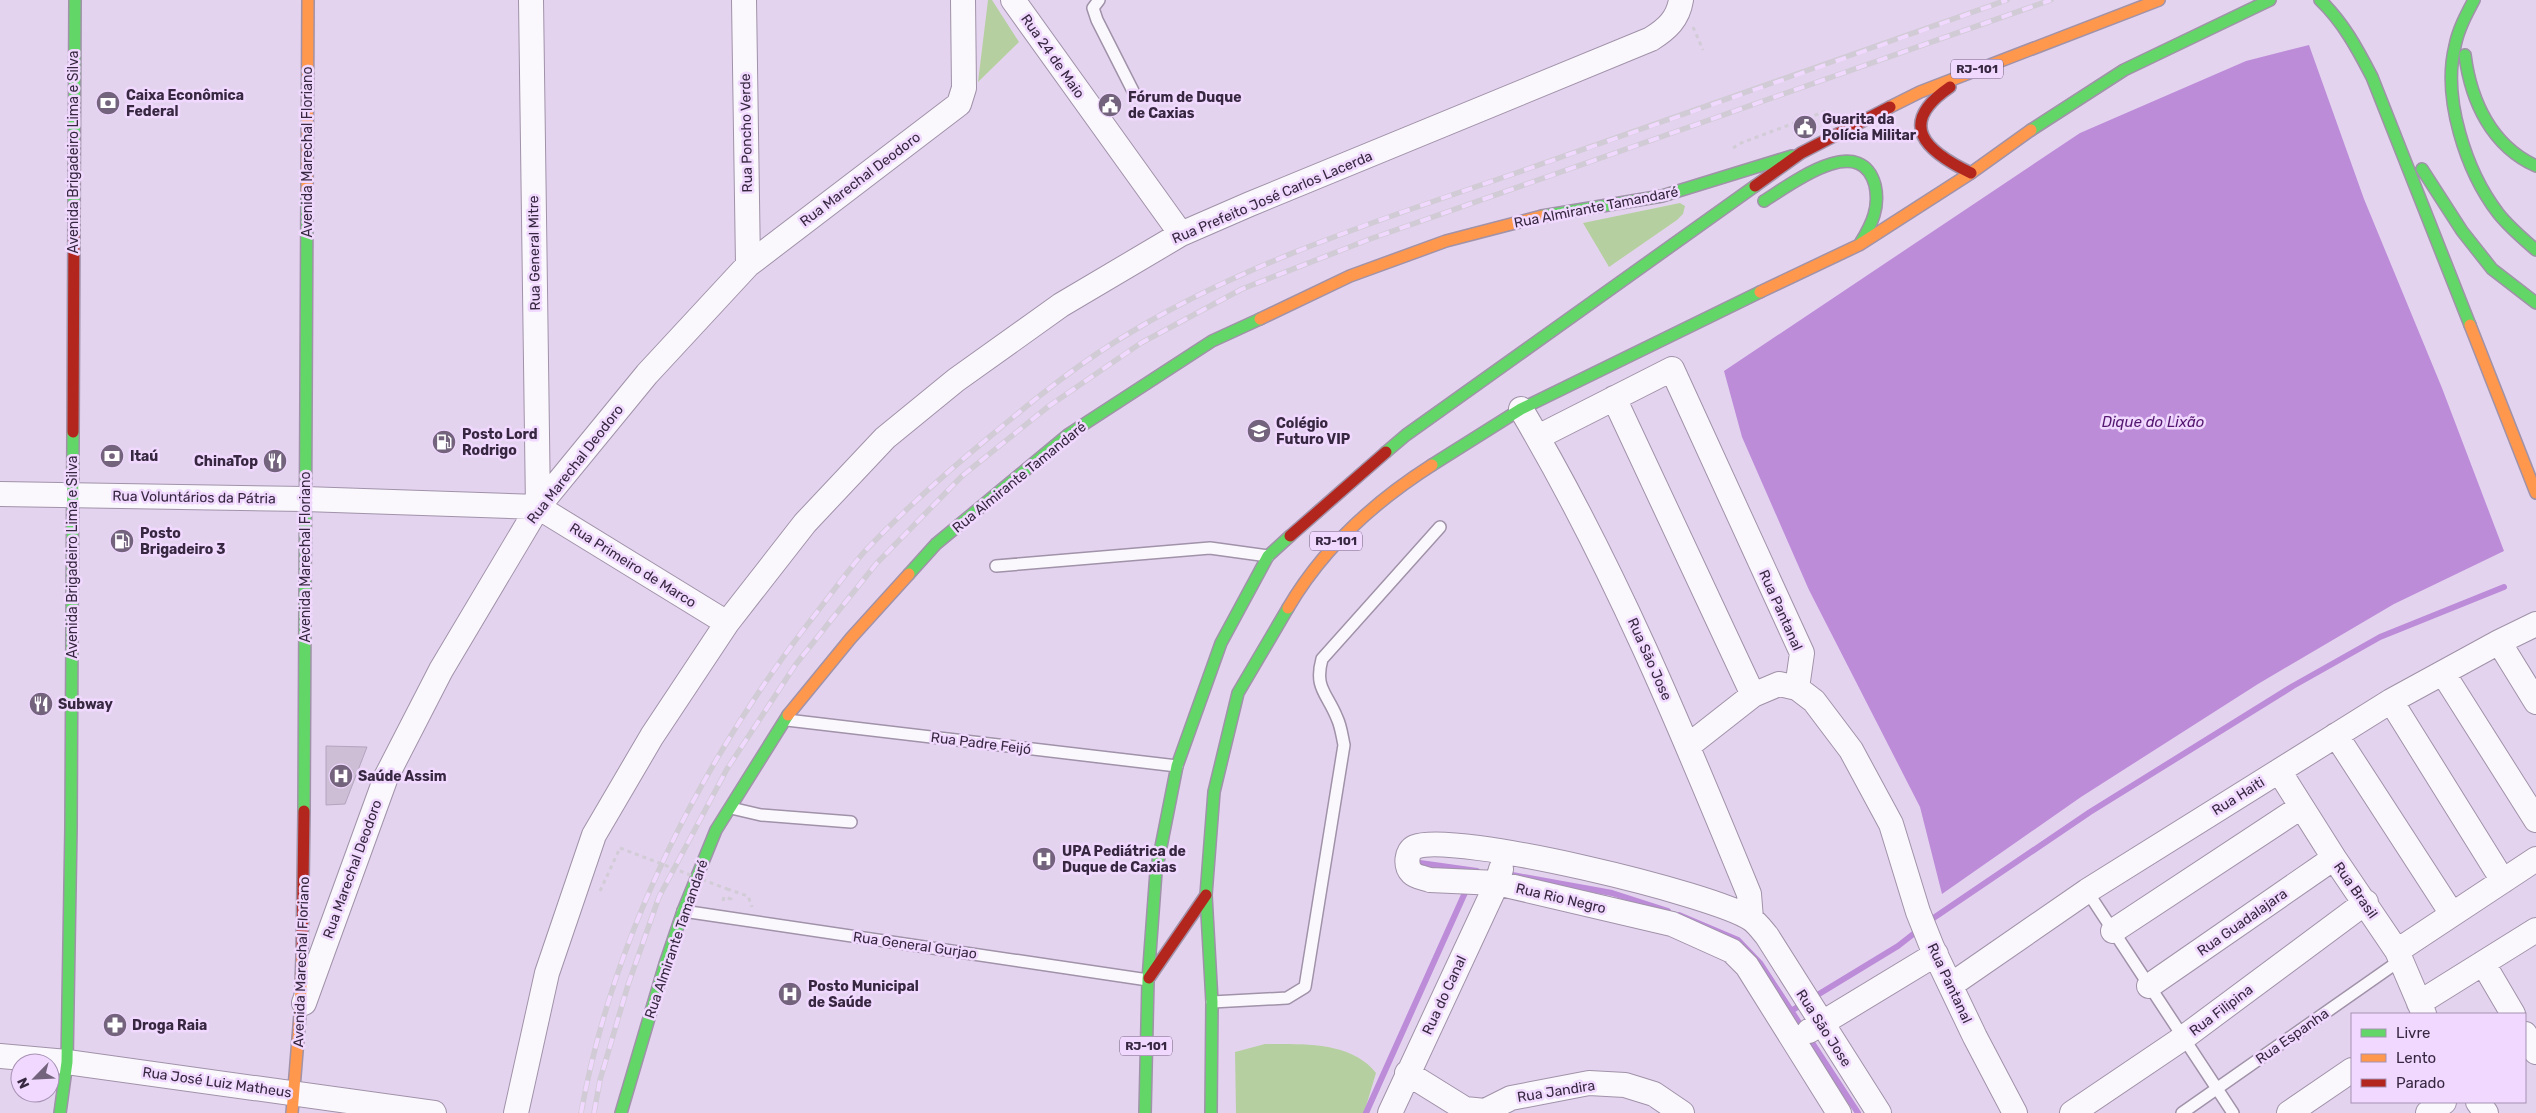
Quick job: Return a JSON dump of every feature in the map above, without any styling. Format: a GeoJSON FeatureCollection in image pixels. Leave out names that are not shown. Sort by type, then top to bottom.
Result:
{"type":"FeatureCollection","features":[{"type":"Feature","properties":{"kind":"main road","name":"Avenida Brigadeiro Lima e Silva"},"geometry":{"type":"LineString","coordinates":[[60,1113],[67,1062],[71,828],[75,0]]}},
{"type":"Feature","properties":{"kind":"main road","name":"Avenida Marechal Floriano"},"geometry":{"type":"LineString","coordinates":[[293,1103],[300,1014],[304,870],[308,0]]}},
{"type":"Feature","properties":{"kind":"main road","name":"RJ-101"},"geometry":{"type":"LineString","coordinates":[[1145,1113],[1148,980],[1156,872],[1177,766],[1221,643],[1268,556],[1406,435],[1801,153],[1920,92],[2159,0]]}},
{"type":"Feature","properties":{"kind":"main road","name":"RJ-101"},"geometry":{"type":"LineString","coordinates":[[1211,1113],[1212,1002],[1206,895],[1214,792],[1238,693],[1298,590],[1331,546],[1382,500],[1416,476],[1521,410],[1610,364],[1859,245],[1971,174],[2047,118],[2124,70],[2270,0]]}},
{"type":"Feature","properties":{"kind":"main road"},"geometry":{"type":"LineString","coordinates":[[2320,0],[2334,12],[2355,44],[2390,119],[2536,492]]}},
{"type":"Feature","properties":{"kind":"main road"},"geometry":{"type":"LineString","coordinates":[[2474,0],[2466,36],[2465,54],[2470,88],[2478,108],[2490,127],[2519,157],[2536,166]]}},
{"type":"Feature","properties":{"kind":"main road"},"geometry":{"type":"LineString","coordinates":[[2474,0],[2460,28],[2453,52],[2454,106],[2462,144],[2483,188],[2493,203],[2512,228],[2536,250]]}},
{"type":"Feature","properties":{"kind":"main road"},"geometry":{"type":"LineString","coordinates":[[1971,174],[1945,161],[1930,148],[1922,136],[1920,122],[1924,107],[1933,96],[2000,60]]}},
{"type":"Feature","properties":{"kind":"main road"},"geometry":{"type":"LineString","coordinates":[[2390,119],[2462,231],[2492,269],[2536,303]]}},
{"type":"Feature","properties":{"kind":"main road","name":"Rua Almirante Tamandaré"},"geometry":{"type":"LineString","coordinates":[[621,1113],[634,1061],[683,911],[716,830],[784,720],[851,638],[936,544],[1069,434],[1212,341],[1350,276],[1446,241],[1547,215],[1662,196],[1801,153]]}},
{"type":"Feature","properties":{"kind":"main road"},"geometry":{"type":"LineString","coordinates":[[1756,207],[1800,178],[1845,160],[1853,160],[1865,165],[1873,180],[1878,199],[1873,223],[1859,245]]}},
{"type":"Feature","properties":{"kind":"main road"},"geometry":{"type":"LineString","coordinates":[[1634,272],[1701,239]]}},
{"type":"Feature","properties":{"kind":"main road"},"geometry":{"type":"LineString","coordinates":[[1148,980],[1206,895]]}},
{"type":"Feature","properties":{"kind":"street","name":"Rua General Mitre"},"geometry":{"type":"LineString","coordinates":[[531,0],[538,507]]}},
{"type":"Feature","properties":{"kind":"street","name":"Rua Poncho Verde"},"geometry":{"type":"LineString","coordinates":[[744,0],[748,265]]}},
{"type":"Feature","properties":{"kind":"street","name":"Rua Marechal Deodoro"},"geometry":{"type":"LineString","coordinates":[[300,1014],[386,777],[441,670],[538,507],[646,374],[748,265],[958,104],[964,88],[963,0]]}},
{"type":"Feature","properties":{"kind":"street","name":"Rua 24 de Maio"},"geometry":{"type":"LineString","coordinates":[[1013,0],[1180,234]]}},
{"type":"Feature","properties":{"kind":"street","name":"Rua Prefeito José Carlos Lacerda"},"geometry":{"type":"LineString","coordinates":[[516,1113],[547,973],[594,835],[652,736],[727,623],[804,523],[885,438],[956,380],[1061,304],[1180,234],[1651,39],[1666,30],[1676,17],[1681,0]]}},
{"type":"Feature","properties":{"kind":"street","name":"Rua Pantanal"},"geometry":{"type":"LineString","coordinates":[[1538,437],[1672,369],[1802,653],[1797,688],[1814,700],[1851,750],[1891,824],[1918,912],[1934,951],[1952,985],[1975,1038],[2015,1113]]}},
{"type":"Feature","properties":{"kind":"street"},"geometry":{"type":"LineString","coordinates":[[1614,398],[1753,695]]}},
{"type":"Feature","properties":{"kind":"street","name":"Rua Sāo Jose"},"geometry":{"type":"LineString","coordinates":[[1521,410],[1538,437],[1623,599],[1688,746],[1749,894],[1751,919]]}},
{"type":"Feature","properties":{"kind":"street","name":"Rua Voluntários da Pátria"},"geometry":{"type":"LineString","coordinates":[[0,494],[305,499],[538,507]]}},
{"type":"Feature","properties":{"kind":"street","name":"Rua Primeiro de Marco"},"geometry":{"type":"LineString","coordinates":[[538,507],[727,623]]}},
{"type":"Feature","properties":{"kind":"street","name":"Rua Haiti"},"geometry":{"type":"LineString","coordinates":[[1952,985],[2087,891],[2391,701],[2536,624]]}},
{"type":"Feature","properties":{"kind":"street"},"geometry":{"type":"LineString","coordinates":[[2499,642],[2536,702]]}},
{"type":"Feature","properties":{"kind":"street"},"geometry":{"type":"LineString","coordinates":[[2443,673],[2536,820]]}},
{"type":"Feature","properties":{"kind":"street"},"geometry":{"type":"LineString","coordinates":[[1688,746],[1753,695],[1779,684],[1797,688]]}},
{"type":"Feature","properties":{"kind":"street"},"geometry":{"type":"LineString","coordinates":[[2391,701],[2503,881]]}},
{"type":"Feature","properties":{"kind":"street"},"geometry":{"type":"LineString","coordinates":[[2336,735],[2452,914]]}},
{"type":"Feature","properties":{"kind":"street","name":"Rua Brasil"},"geometry":{"type":"LineString","coordinates":[[2278,771],[2300,807],[2366,902],[2400,955],[2421,1009]]}},
{"type":"Feature","properties":{"kind":"street"},"geometry":{"type":"LineString","coordinates":[[2113,931],[2300,807]]}},
{"type":"Feature","properties":{"kind":"street","name":"Rua Sāo Jose"},"geometry":{"type":"LineString","coordinates":[[1413,848],[1424,844],[1448,844],[1491,872],[1639,881],[1713,903],[1751,919],[1767,936],[1782,988],[1808,1029],[1871,1109]]}},
{"type":"Feature","properties":{"kind":"street","name":"Rua Rio Negro"},"geometry":{"type":"LineString","coordinates":[[1413,848],[1408,855],[1408,865],[1412,873],[1430,880],[1491,872],[1672,924],[1732,951]]}},
{"type":"Feature","properties":{"kind":"street","name":"Rua Guadalajara"},"geometry":{"type":"LineString","coordinates":[[2149,986],[2334,858]]}},
{"type":"Feature","properties":{"kind":"street"},"geometry":{"type":"LineString","coordinates":[[2400,955],[2452,914],[2536,860]]}},
{"type":"Feature","properties":{"kind":"street","name":"Rua do Canal"},"geometry":{"type":"LineString","coordinates":[[1390,1113],[1491,872]]}},
{"type":"Feature","properties":{"kind":"street","name":"Rua Filipina"},"geometry":{"type":"LineString","coordinates":[[2072,1113],[2183,1038],[2366,902]]}},
{"type":"Feature","properties":{"kind":"street"},"geometry":{"type":"LineString","coordinates":[[2421,1009],[2483,963],[2535,932]]}},
{"type":"Feature","properties":{"kind":"street","name":"Rua Sāo Jose"},"geometry":{"type":"LineString","coordinates":[[1732,951],[1747,966],[1782,988],[1808,1029],[1839,1113]]}},
{"type":"Feature","properties":{"kind":"street"},"geometry":{"type":"LineString","coordinates":[[1808,1029],[1934,951]]}},
{"type":"Feature","properties":{"kind":"street"},"geometry":{"type":"LineString","coordinates":[[2483,963],[2512,1013]]}},
{"type":"Feature","properties":{"kind":"street"},"geometry":{"type":"LineString","coordinates":[[2526,1036],[2536,1052]]}},
{"type":"Feature","properties":{"kind":"street","name":"Rua José Luiz Matheus"},"geometry":{"type":"LineString","coordinates":[[0,1056],[67,1062],[293,1103],[434,1113]]}},
{"type":"Feature","properties":{"kind":"street"},"geometry":{"type":"LineString","coordinates":[[2289,1113],[2351,1071]]}},
{"type":"Feature","properties":{"kind":"street","name":"Rua Jandira"},"geometry":{"type":"LineString","coordinates":[[1407,1073],[1465,1109],[1485,1112],[1511,1098],[1590,1083],[1625,1085],[1654,1094],[1682,1113]]}},
{"type":"Feature","properties":{"kind":"street"},"geometry":{"type":"LineString","coordinates":[[2428,1113],[2443,1103]]}},
{"type":"Feature","properties":{"kind":"lane"},"geometry":{"type":"LineString","coordinates":[[1099,0],[1093,8],[1097,20],[1134,93]]}},
{"type":"Feature","properties":{"kind":"lane"},"geometry":{"type":"LineString","coordinates":[[1212,1002],[1287,998],[1305,987],[1344,745],[1338,718],[1319,685],[1318,671],[1322,659],[1440,527]]}},
{"type":"Feature","properties":{"kind":"lane"},"geometry":{"type":"LineString","coordinates":[[996,566],[1210,548],[1268,556]]}},
{"type":"Feature","properties":{"kind":"lane","name":"Rua Padre Feijó"},"geometry":{"type":"LineString","coordinates":[[784,720],[1177,766]]}},
{"type":"Feature","properties":{"kind":"lane"},"geometry":{"type":"LineString","coordinates":[[729,807],[761,815],[851,822]]}},
{"type":"Feature","properties":{"kind":"lane"},"geometry":{"type":"LineString","coordinates":[[2087,891],[2233,1113]]}},
{"type":"Feature","properties":{"kind":"lane","name":"Rua General Gurjao"},"geometry":{"type":"LineString","coordinates":[[683,911],[1148,980]]}},
{"type":"Feature","properties":{"kind":"lane","name":"Rua Espanha"},"geometry":{"type":"LineString","coordinates":[[2182,1113],[2400,955]]}},
{"type":"Feature","properties":{"kind":"path"},"geometry":{"type":"LineString","coordinates":[[620,848],[727,889]]}},
{"type":"Feature","properties":{"kind":"green space"},"geometry":{"type":"Polygon","coordinates":[[[988,0],[992,0],[1019,42],[978,82],[988,0]]]}},
{"type":"Feature","properties":{"kind":"green space"},"geometry":{"type":"Polygon","coordinates":[[[1680,203],[1685,206],[1683,214],[1677,220],[1609,267],[1583,223],[1680,203]]]}},
{"type":"Feature","properties":{"kind":"green space"},"geometry":{"type":"Polygon","coordinates":[[[1265,1044],[1325,1046],[1354,1055],[1366,1063],[1376,1073],[1364,1113],[1236,1113],[1235,1052],[1265,1044]]]}},
{"type":"Feature","properties":{"kind":"water","name":"Dique do Lixão"},"geometry":{"type":"Polygon","coordinates":[[[2309,45],[2364,199],[2442,388],[2504,551],[2394,604],[2258,684],[2081,797],[1942,894],[1920,807],[1809,590],[1742,437],[1724,371],[2080,133],[2246,61],[2309,45]]]}},
{"type":"Feature","properties":{"kind":"building","name":"Saúde Assim"},"geometry":{"type":"Polygon","coordinates":[[[326,746],[367,747],[345,804],[326,805],[326,746]]]}},
{"type":"Feature","properties":{"kind":"waterway"},"geometry":{"type":"LineString","coordinates":[[1791,1011],[1898,946],[1935,917],[2090,812],[2293,686],[2380,637],[2504,587]]}},
{"type":"Feature","properties":{"kind":"waterway"},"geometry":{"type":"LineString","coordinates":[[1413,862],[1477,871]]}},
{"type":"Feature","properties":{"kind":"waterway"},"geometry":{"type":"LineString","coordinates":[[1507,874],[1612,893],[1668,911]]}},
{"type":"Feature","properties":{"kind":"waterway"},"geometry":{"type":"LineString","coordinates":[[1366,1113],[1468,886]]}},
{"type":"Feature","properties":{"kind":"waterway"},"geometry":{"type":"LineString","coordinates":[[1679,915],[1738,940],[1760,963],[1858,1113]]}},
{"type":"Feature","properties":{"kind":"railway"},"geometry":{"type":"LineString","coordinates":[[581,1113],[596,1045],[616,979],[640,913],[669,849],[701,786],[737,726],[776,667],[865,551],[944,476],[1043,393],[1096,354],[1178,306],[1224,283],[1320,242],[2007,0]]}},
{"type":"Feature","properties":{"kind":"railway"},"geometry":{"type":"LineString","coordinates":[[594,1113],[600,1080],[628,985],[659,897],[727,769],[796,664],[876,564],[962,476],[1049,406],[1141,343],[1242,289],[1370,239],[2051,0]]}},
{"type":"Feature","properties":{"kind":"traffic: fast"},"geometry":{"type":"LineString","coordinates":[[74,217],[75,0]]}},
{"type":"Feature","properties":{"kind":"traffic: fast"},"geometry":{"type":"LineString","coordinates":[[2031,130],[2124,70],[2270,0]]}},
{"type":"Feature","properties":{"kind":"traffic: fast"},"geometry":{"type":"LineString","coordinates":[[2320,0],[2343,26],[2372,77],[2470,325]]}},
{"type":"Feature","properties":{"kind":"traffic: fast"},"geometry":{"type":"LineString","coordinates":[[2474,0],[2465,17],[2455,46],[2452,66],[2454,111],[2467,155],[2486,196],[2507,223],[2536,250]]}},
{"type":"Feature","properties":{"kind":"traffic: fast"},"geometry":{"type":"LineString","coordinates":[[2465,55],[2472,89],[2486,121],[2507,147],[2536,166]]}},
{"type":"Feature","properties":{"kind":"traffic: fast"},"geometry":{"type":"LineString","coordinates":[[1542,216],[1662,196],[1792,156]]}},
{"type":"Feature","properties":{"kind":"traffic: fast"},"geometry":{"type":"LineString","coordinates":[[1764,201],[1807,174],[1824,166],[1840,162],[1855,162],[1867,169],[1875,185],[1876,193],[1874,215],[1869,229],[1861,242]]}},
{"type":"Feature","properties":{"kind":"traffic: fast"},"geometry":{"type":"LineString","coordinates":[[2422,169],[2462,231],[2492,269],[2536,303]]}},
{"type":"Feature","properties":{"kind":"traffic: fast"},"geometry":{"type":"LineString","coordinates":[[1386,452],[1406,435],[1755,186]]}},
{"type":"Feature","properties":{"kind":"traffic: fast"},"geometry":{"type":"LineString","coordinates":[[304,811],[307,194]]}},
{"type":"Feature","properties":{"kind":"traffic: fast"},"geometry":{"type":"LineString","coordinates":[[1432,465],[1521,409],[1760,292]]}},
{"type":"Feature","properties":{"kind":"traffic: fast"},"geometry":{"type":"LineString","coordinates":[[909,574],[936,544],[1069,434],[1212,341],[1260,319]]}},
{"type":"Feature","properties":{"kind":"traffic: fast"},"geometry":{"type":"LineString","coordinates":[[60,1113],[67,1062],[71,828],[73,432]]}},
{"type":"Feature","properties":{"kind":"traffic: fast"},"geometry":{"type":"LineString","coordinates":[[1145,1113],[1148,980],[1156,872],[1177,766],[1221,643],[1268,556],[1290,536]]}},
{"type":"Feature","properties":{"kind":"traffic: fast"},"geometry":{"type":"LineString","coordinates":[[1211,1113],[1212,1002],[1206,895],[1214,792],[1238,693],[1288,608]]}},
{"type":"Feature","properties":{"kind":"traffic: fast"},"geometry":{"type":"LineString","coordinates":[[621,1113],[665,964],[683,911],[716,830],[788,715]]}},
{"type":"Feature","properties":{"kind":"traffic: slow"},"geometry":{"type":"LineString","coordinates":[[307,194],[308,0]]}},
{"type":"Feature","properties":{"kind":"traffic: slow"},"geometry":{"type":"LineString","coordinates":[[1890,107],[1920,92],[2159,0]]}},
{"type":"Feature","properties":{"kind":"traffic: slow"},"geometry":{"type":"LineString","coordinates":[[1760,292],[1859,245],[1971,173],[2031,130]]}},
{"type":"Feature","properties":{"kind":"traffic: slow"},"geometry":{"type":"LineString","coordinates":[[1260,319],[1350,276],[1446,241],[1542,216]]}},
{"type":"Feature","properties":{"kind":"traffic: slow"},"geometry":{"type":"LineString","coordinates":[[2470,325],[2536,493]]}},
{"type":"Feature","properties":{"kind":"traffic: slow"},"geometry":{"type":"LineString","coordinates":[[1288,608],[1317,566],[1351,528],[1390,495],[1432,465]]}},
{"type":"Feature","properties":{"kind":"traffic: slow"},"geometry":{"type":"LineString","coordinates":[[788,715],[851,638],[909,574]]}},
{"type":"Feature","properties":{"kind":"traffic: slow"},"geometry":{"type":"LineString","coordinates":[[292,1113],[300,1014],[302,957]]}},
{"type":"Feature","properties":{"kind":"traffic: jam"},"geometry":{"type":"LineString","coordinates":[[1950,87],[1934,100],[1924,113],[1921,125],[1923,136],[1930,146],[1941,155],[1971,173]]}},
{"type":"Feature","properties":{"kind":"traffic: jam"},"geometry":{"type":"LineString","coordinates":[[1755,186],[1801,153],[1890,107]]}},
{"type":"Feature","properties":{"kind":"traffic: jam"},"geometry":{"type":"LineString","coordinates":[[73,432],[74,217]]}},
{"type":"Feature","properties":{"kind":"traffic: jam"},"geometry":{"type":"LineString","coordinates":[[1290,536],[1386,452]]}},
{"type":"Feature","properties":{"kind":"traffic: jam"},"geometry":{"type":"LineString","coordinates":[[302,957],[304,811]]}},
{"type":"Feature","properties":{"kind":"traffic: jam"},"geometry":{"type":"LineString","coordinates":[[1149,978],[1206,895]]}},
{"type":"Feature","properties":{"kind":"place","name":"Caixa Econômica Federal"},"geometry":{"type":"Point","coordinates":[108,103]}},
{"type":"Feature","properties":{"kind":"place","name":"Fórum de Duque de Caxias"},"geometry":{"type":"Point","coordinates":[1110,105]}},
{"type":"Feature","properties":{"kind":"place","name":"Guarita da Polícia Militar"},"geometry":{"type":"Point","coordinates":[1805,127]}},
{"type":"Feature","properties":{"kind":"place","name":"Colégio Futuro VIP"},"geometry":{"type":"Point","coordinates":[1259,431]}},
{"type":"Feature","properties":{"kind":"place","name":"Posto Lord Rodrigo"},"geometry":{"type":"Point","coordinates":[444,442]}},
{"type":"Feature","properties":{"kind":"place","name":"Itaú"},"geometry":{"type":"Point","coordinates":[112,456]}},
{"type":"Feature","properties":{"kind":"place","name":"ChinaTop"},"geometry":{"type":"Point","coordinates":[275,461]}},
{"type":"Feature","properties":{"kind":"place","name":"Posto Brigadeiro 3"},"geometry":{"type":"Point","coordinates":[122,541]}},
{"type":"Feature","properties":{"kind":"place","name":"Subway"},"geometry":{"type":"Point","coordinates":[41,704]}},
{"type":"Feature","properties":{"kind":"place","name":"Saúde Assim"},"geometry":{"type":"Point","coordinates":[341,776]}},
{"type":"Feature","properties":{"kind":"place","name":"UPA Pediátrica de Duque de Caxias"},"geometry":{"type":"Point","coordinates":[1044,859]}},
{"type":"Feature","properties":{"kind":"place","name":"Posto Municipal de Saúde"},"geometry":{"type":"Point","coordinates":[790,994]}},
{"type":"Feature","properties":{"kind":"place","name":"Droga Raia"},"geometry":{"type":"Point","coordinates":[115,1025]}}]}
